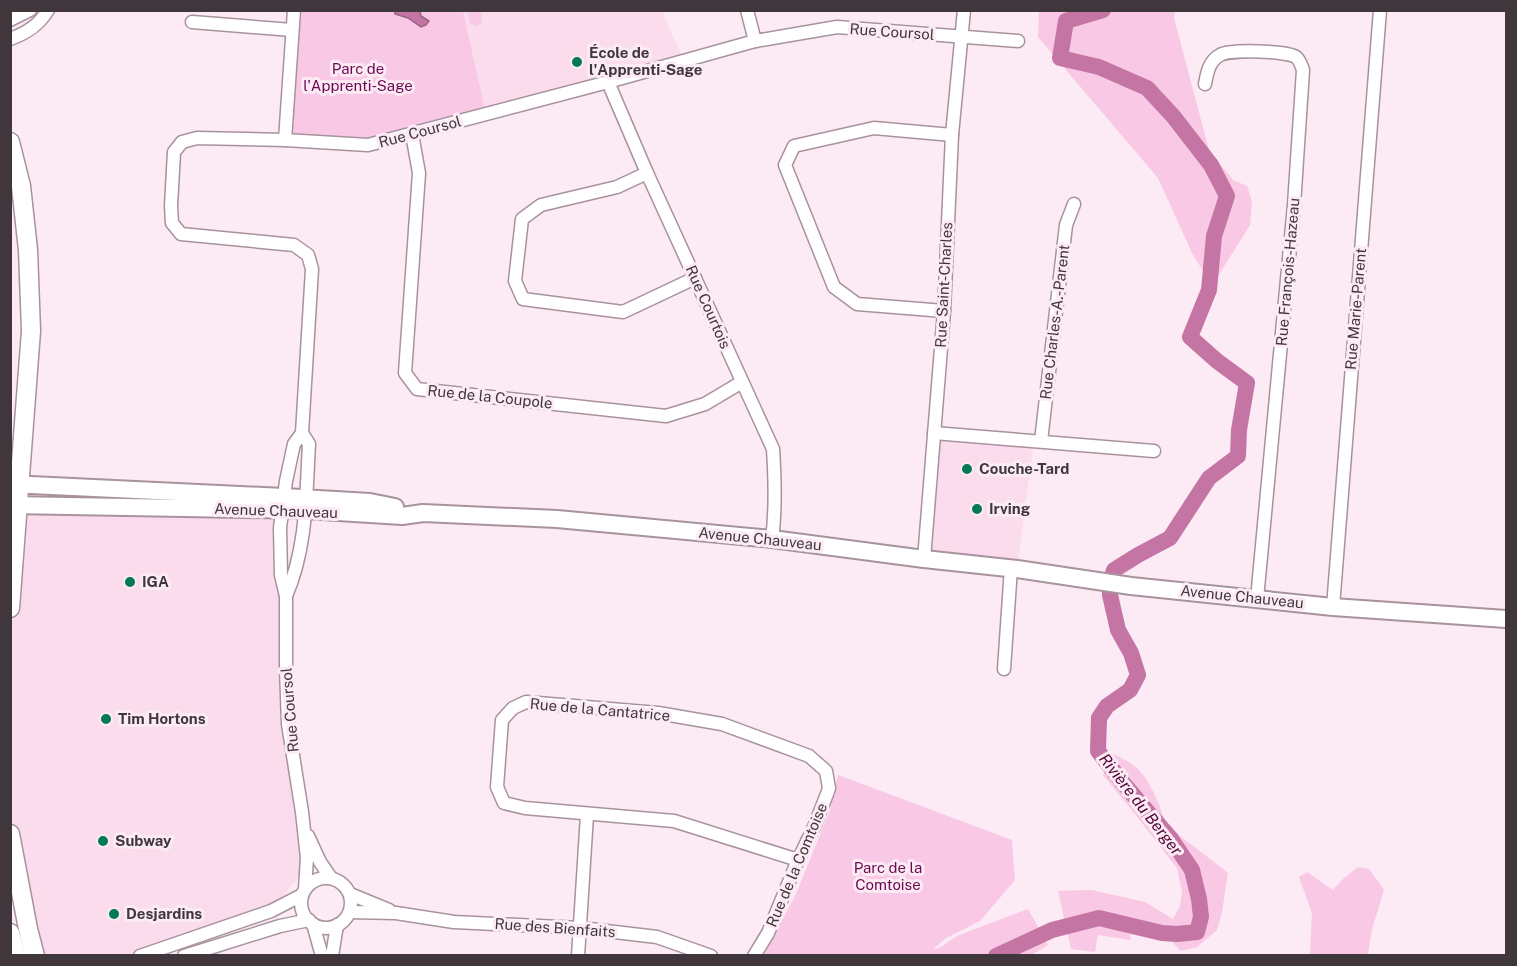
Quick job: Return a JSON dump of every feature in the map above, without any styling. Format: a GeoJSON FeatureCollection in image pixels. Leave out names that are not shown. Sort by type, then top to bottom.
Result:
{"type":"FeatureCollection","features":[{"type":"Feature","properties":{"kind":"highway"},"geometry":{"type":"LineString","coordinates":[[10,142],[21,186],[28,250],[31,320],[15,484],[10,608]]}},
{"type":"Feature","properties":{"kind":"highway"},"geometry":{"type":"LineString","coordinates":[[10,834],[35,956]]}},
{"type":"Feature","properties":{"kind":"highway"},"geometry":{"type":"LineString","coordinates":[[10,933],[17,956]]}},
{"type":"Feature","properties":{"kind":"main road"},"geometry":{"type":"LineString","coordinates":[[15,484],[283,503]]}},
{"type":"Feature","properties":{"kind":"main road","name":"Avenue Chauveau"},"geometry":{"type":"LineString","coordinates":[[14,505],[370,502],[423,513],[557,519],[772,539],[924,560],[1011,568],[1131,586],[1333,607],[1506,619]]}},
{"type":"Feature","properties":{"kind":"street"},"geometry":{"type":"LineString","coordinates":[[10,20],[30,10]]}},
{"type":"Feature","properties":{"kind":"street"},"geometry":{"type":"LineString","coordinates":[[10,39],[32,29],[48,10]]}},
{"type":"Feature","properties":{"kind":"street"},"geometry":{"type":"LineString","coordinates":[[285,140],[294,10]]}},
{"type":"Feature","properties":{"kind":"street"},"geometry":{"type":"LineString","coordinates":[[747,10],[755,41]]}},
{"type":"Feature","properties":{"kind":"street","name":"Rue Saint-Charles"},"geometry":{"type":"LineString","coordinates":[[924,560],[944,311],[952,135],[964,10]]}},
{"type":"Feature","properties":{"kind":"street","name":"Rue Marie-Parent"},"geometry":{"type":"LineString","coordinates":[[1333,607],[1380,10]]}},
{"type":"Feature","properties":{"kind":"street"},"geometry":{"type":"LineString","coordinates":[[192,22],[292,30]]}},
{"type":"Feature","properties":{"kind":"street","name":"Rue Coursol"},"geometry":{"type":"LineString","coordinates":[[304,892],[307,858],[288,724],[286,596],[281,575],[280,528],[294,444],[302,433],[312,269],[308,255],[294,245],[181,234],[172,223],[172,214],[174,152],[182,142],[197,138],[368,145],[755,41],[837,27],[1018,40]]}},
{"type":"Feature","properties":{"kind":"street","name":"Rue François-Hazeau"},"geometry":{"type":"LineString","coordinates":[[1205,84],[1208,68],[1214,60],[1221,54],[1235,51],[1286,54],[1295,57],[1303,70],[1294,205],[1257,599]]}},
{"type":"Feature","properties":{"kind":"street","name":"Rue Courtois"},"geometry":{"type":"LineString","coordinates":[[608,82],[773,449],[775,481],[772,539]]}},
{"type":"Feature","properties":{"kind":"street"},"geometry":{"type":"LineString","coordinates":[[944,311],[857,304],[834,287],[785,165],[794,146],[874,128],[952,135]]}},
{"type":"Feature","properties":{"kind":"street","name":"Rue de la Coupole"},"geometry":{"type":"LineString","coordinates":[[412,134],[419,173],[405,374],[417,389],[666,416],[705,404],[742,382]]}},
{"type":"Feature","properties":{"kind":"street"},"geometry":{"type":"LineString","coordinates":[[647,173],[617,187],[541,205],[522,219],[515,281],[523,299],[623,312],[695,278]]}},
{"type":"Feature","properties":{"kind":"street","name":"Rue Charles-A.-Parent"},"geometry":{"type":"LineString","coordinates":[[1041,441],[1066,225],[1074,204]]}},
{"type":"Feature","properties":{"kind":"street","name":"Rue Coursol"},"geometry":{"type":"LineString","coordinates":[[286,596],[294,577],[304,527],[309,444],[302,433]]}},
{"type":"Feature","properties":{"kind":"street"},"geometry":{"type":"LineString","coordinates":[[934,433],[1154,451]]}},
{"type":"Feature","properties":{"kind":"street"},"geometry":{"type":"LineString","coordinates":[[1004,669],[1011,568]]}},
{"type":"Feature","properties":{"kind":"street","name":"Rue de la Cantatrice"},"geometry":{"type":"LineString","coordinates":[[798,861],[674,821],[587,815],[525,808],[504,803],[497,787],[502,720],[513,708],[526,702],[658,713],[722,724],[809,756],[826,771]]}},
{"type":"Feature","properties":{"kind":"street","name":"Rue de la Comtoise"},"geometry":{"type":"LineString","coordinates":[[754,956],[768,933],[827,794],[829,788],[826,771]]}},
{"type":"Feature","properties":{"kind":"street"},"geometry":{"type":"LineString","coordinates":[[578,956],[587,815]]}},
{"type":"Feature","properties":{"kind":"street","name":"Rue Coursol"},"geometry":{"type":"LineString","coordinates":[[303,824],[320,862],[331,878]]}},
{"type":"Feature","properties":{"kind":"street"},"geometry":{"type":"LineString","coordinates":[[140,956],[271,911],[304,892],[316,880],[331,878],[343,884],[350,894],[350,912],[337,925],[321,927],[311,922],[280,926],[184,956]]}},
{"type":"Feature","properties":{"kind":"street"},"geometry":{"type":"LineString","coordinates":[[304,892],[302,909],[311,922],[322,956]]}},
{"type":"Feature","properties":{"kind":"street","name":"Rue des Bienfaits"},"geometry":{"type":"LineString","coordinates":[[350,894],[396,913]]}},
{"type":"Feature","properties":{"kind":"street","name":"Rue des Bienfaits"},"geometry":{"type":"LineString","coordinates":[[350,912],[396,913],[454,922],[580,928],[657,937],[711,956]]}},
{"type":"Feature","properties":{"kind":"street"},"geometry":{"type":"LineString","coordinates":[[332,956],[337,925]]}},
{"type":"Feature","properties":{"kind":"shaded area"},"geometry":{"type":"Polygon","coordinates":[[[395,11],[420,11],[421,16],[429,21],[421,27],[408,18],[395,14],[395,11]]]}},
{"type":"Feature","properties":{"kind":"shaded area","name":"École de l'Apprenti-Sage"},"geometry":{"type":"Polygon","coordinates":[[[463,11],[662,11],[684,61],[486,114],[463,11]]]}},
{"type":"Feature","properties":{"kind":"shaded area"},"geometry":{"type":"Polygon","coordinates":[[[934,433],[1034,441],[1017,569],[924,559],[934,433]]]}},
{"type":"Feature","properties":{"kind":"shaded area"},"geometry":{"type":"Polygon","coordinates":[[[18,505],[283,510],[286,668],[306,868],[271,911],[140,955],[35,955],[10,834],[10,608],[18,505]]]}},
{"type":"Feature","properties":{"kind":"green space","name":"Parc de l'Apprenti-Sage"},"geometry":{"type":"Polygon","coordinates":[[[294,11],[463,11],[486,114],[368,145],[285,140],[294,11]]]}},
{"type":"Feature","properties":{"kind":"green space"},"geometry":{"type":"Polygon","coordinates":[[[468,11],[479,11],[482,16],[481,24],[476,26],[470,24],[468,11]]]}},
{"type":"Feature","properties":{"kind":"green space"},"geometry":{"type":"Polygon","coordinates":[[[1039,11],[1175,11],[1174,18],[1209,150],[1233,180],[1247,186],[1252,201],[1250,225],[1210,289],[1205,274],[1192,253],[1158,178],[1038,37],[1039,11]]]}},
{"type":"Feature","properties":{"kind":"green space"},"geometry":{"type":"Polygon","coordinates":[[[1113,754],[1142,773],[1169,825],[1228,873],[1217,930],[1197,947],[1181,951],[1170,940],[1130,934],[1131,940],[1098,935],[1095,952],[1071,949],[1058,891],[1092,890],[1145,902],[1173,919],[1180,906],[1182,892],[1177,868],[1103,775],[1113,754]]]}},
{"type":"Feature","properties":{"kind":"green space","name":"Parc de la Comtoise"},"geometry":{"type":"Polygon","coordinates":[[[838,775],[1012,840],[1015,880],[980,921],[946,938],[932,950],[957,936],[1028,909],[1048,945],[1030,956],[763,956],[796,894],[830,810],[838,775]]]}},
{"type":"Feature","properties":{"kind":"green space"},"geometry":{"type":"Polygon","coordinates":[[[1358,867],[1369,869],[1384,890],[1372,929],[1368,955],[1310,955],[1312,913],[1299,877],[1307,872],[1333,890],[1358,867]]]}},
{"type":"Feature","properties":{"kind":"waterway","name":"Rivière du Berger"},"geometry":{"type":"LineString","coordinates":[[996,956],[1052,930],[1099,918],[1162,933],[1177,934],[1197,932],[1201,917],[1192,870],[1171,839],[1098,751],[1099,718],[1107,706],[1130,690],[1138,675],[1131,653],[1118,630],[1110,595],[1110,583],[1114,570],[1170,538],[1209,478],[1238,456],[1239,430],[1247,383],[1190,337],[1209,290],[1214,236],[1227,196],[1211,165],[1173,116],[1147,88],[1099,67],[1060,58],[1066,21],[1103,10]]}},
{"type":"Feature","properties":{"kind":"place","name":"École de l'Apprenti-Sage"},"geometry":{"type":"Point","coordinates":[577,62]}},
{"type":"Feature","properties":{"kind":"place","name":"Couche-Tard"},"geometry":{"type":"Point","coordinates":[967,469]}},
{"type":"Feature","properties":{"kind":"place","name":"Irving"},"geometry":{"type":"Point","coordinates":[977,509]}},
{"type":"Feature","properties":{"kind":"place","name":"IGA"},"geometry":{"type":"Point","coordinates":[130,582]}},
{"type":"Feature","properties":{"kind":"place","name":"Tim Hortons"},"geometry":{"type":"Point","coordinates":[106,719]}},
{"type":"Feature","properties":{"kind":"place","name":"Subway"},"geometry":{"type":"Point","coordinates":[103,841]}},
{"type":"Feature","properties":{"kind":"place","name":"Desjardins"},"geometry":{"type":"Point","coordinates":[114,914]}}]}
